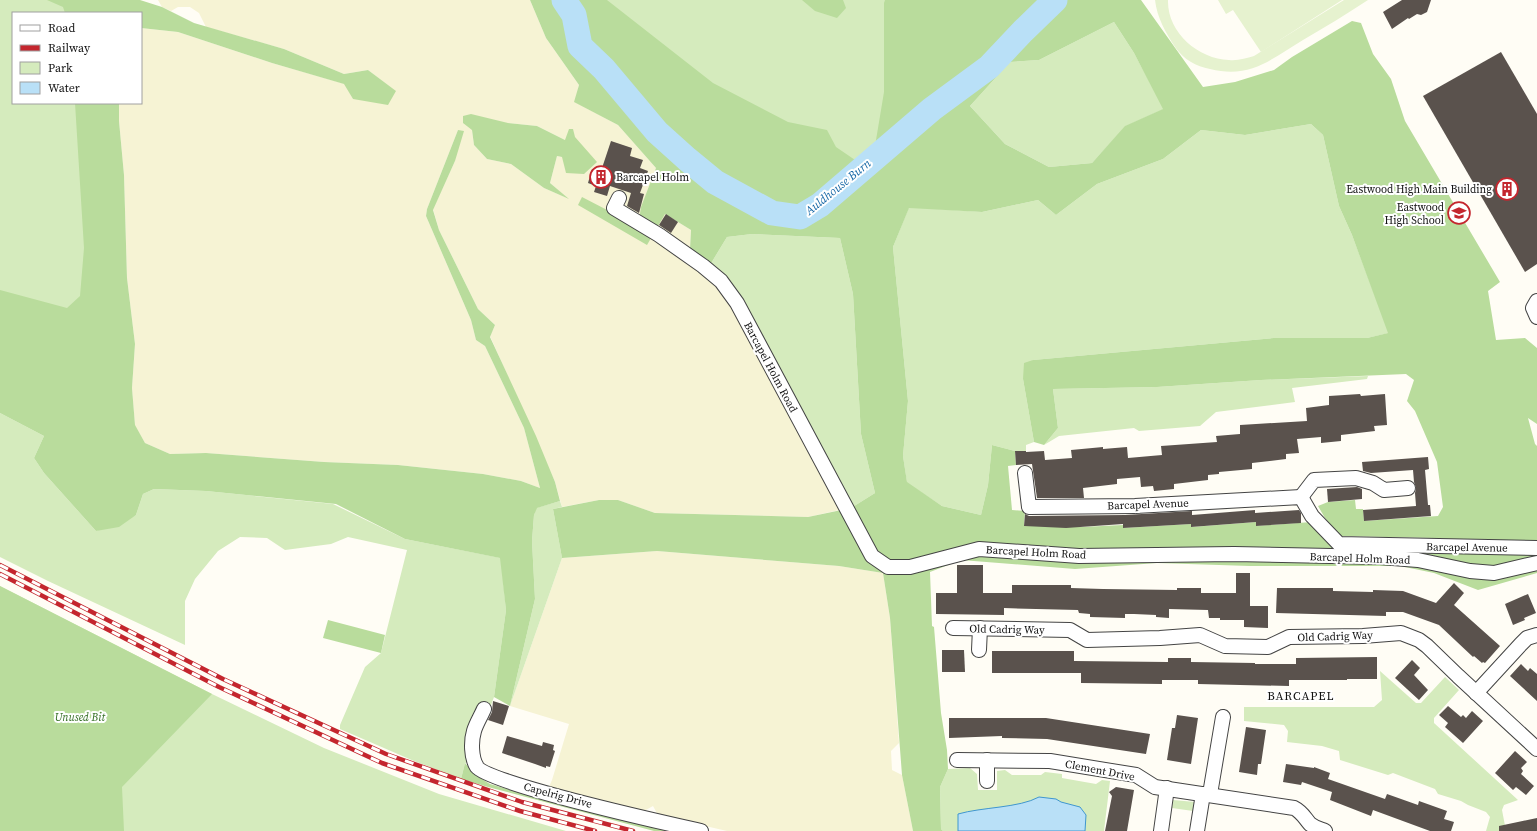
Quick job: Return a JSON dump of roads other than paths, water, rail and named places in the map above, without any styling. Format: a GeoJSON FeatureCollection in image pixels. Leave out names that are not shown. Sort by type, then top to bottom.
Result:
{"type":"FeatureCollection","features":[{"type":"Feature","properties":{"kind":"street","name":"Barcapel Holm Road"},"geometry":{"type":"LineString","coordinates":[[619,198],[614,208],[659,235],[703,266],[721,281],[737,303],[872,556],[888,567],[910,567],[979,549],[1079,556],[1234,554],[1380,557],[1418,560],[1470,571],[1494,573],[1537,563]]}},
{"type":"Feature","properties":{"kind":"street"},"geometry":{"type":"LineString","coordinates":[[1537,301],[1533,308],[1537,316]]}},
{"type":"Feature","properties":{"kind":"street","name":"Barcapel Avenue"},"geometry":{"type":"LineString","coordinates":[[1025,473],[1029,507],[1135,506],[1301,497],[1312,516],[1339,544],[1537,548]]}},
{"type":"Feature","properties":{"kind":"street"},"geometry":{"type":"LineString","coordinates":[[1301,497],[1314,480],[1356,478],[1373,483],[1384,490],[1408,488]]}},
{"type":"Feature","properties":{"kind":"street","name":"Old Cadrig Way"},"geometry":{"type":"LineString","coordinates":[[953,628],[1070,630],[1087,640],[1160,638],[1200,635],[1225,646],[1268,648],[1289,637],[1401,633],[1419,640],[1427,646],[1537,749]]}},
{"type":"Feature","properties":{"kind":"street"},"geometry":{"type":"LineString","coordinates":[[979,650],[980,628]]}},
{"type":"Feature","properties":{"kind":"street"},"geometry":{"type":"LineString","coordinates":[[1476,693],[1527,638],[1537,635]]}},
{"type":"Feature","properties":{"kind":"street","name":"Capelrig Drive"},"geometry":{"type":"LineString","coordinates":[[484,709],[474,732],[472,754],[477,767],[485,773],[499,780],[542,792],[701,831]]}},
{"type":"Feature","properties":{"kind":"street"},"geometry":{"type":"LineString","coordinates":[[1197,831],[1223,717]]}},
{"type":"Feature","properties":{"kind":"street","name":"Clement Drive"},"geometry":{"type":"LineString","coordinates":[[957,760],[1050,760],[1136,775],[1154,787],[1294,808],[1301,811],[1309,823],[1315,828],[1325,831]]}},
{"type":"Feature","properties":{"kind":"street"},"geometry":{"type":"LineString","coordinates":[[987,760],[987,782]]}},
{"type":"Feature","properties":{"kind":"street"},"geometry":{"type":"LineString","coordinates":[[1161,831],[1167,788]]}},
{"type":"Feature","properties":{"kind":"water"},"geometry":{"type":"Polygon","coordinates":[[[1039,797],[1056,799],[1061,802],[1080,807],[1086,815],[1085,831],[958,831],[958,814],[1031,801],[1039,797]]]}},
{"type":"Feature","properties":{"kind":"waterway","name":"Auldhouse Burn"},"geometry":{"type":"LineString","coordinates":[[564,0],[574,15],[580,46],[604,69],[657,132],[715,182],[772,213],[800,217],[820,205],[932,109],[989,67],[1055,0]]}},
{"type":"Feature","properties":{"kind":"railway"},"geometry":{"type":"LineString","coordinates":[[0,565],[223,679],[386,754],[522,802],[633,831]]}},
{"type":"Feature","properties":{"kind":"railway"},"geometry":{"type":"LineString","coordinates":[[0,574],[219,687],[382,763],[520,811],[595,831]]}},
{"type":"Feature","properties":{"kind":"place","name":"Barcapel Holm"},"geometry":{"type":"Point","coordinates":[601,177]}},
{"type":"Feature","properties":{"kind":"place","name":"Eastwood High Main Building"},"geometry":{"type":"Point","coordinates":[1507,189]}},
{"type":"Feature","properties":{"kind":"place","name":"Eastwood High School"},"geometry":{"type":"Point","coordinates":[1459,213]}},
{"type":"Feature","properties":{"kind":"district","name":"BARCAPEL"},"geometry":{"type":"Point","coordinates":[1301,696]}},
{"type":"Feature","properties":{"kind":"park label","name":"Unused Bit"},"geometry":{"type":"Point","coordinates":[80,717]}}]}
